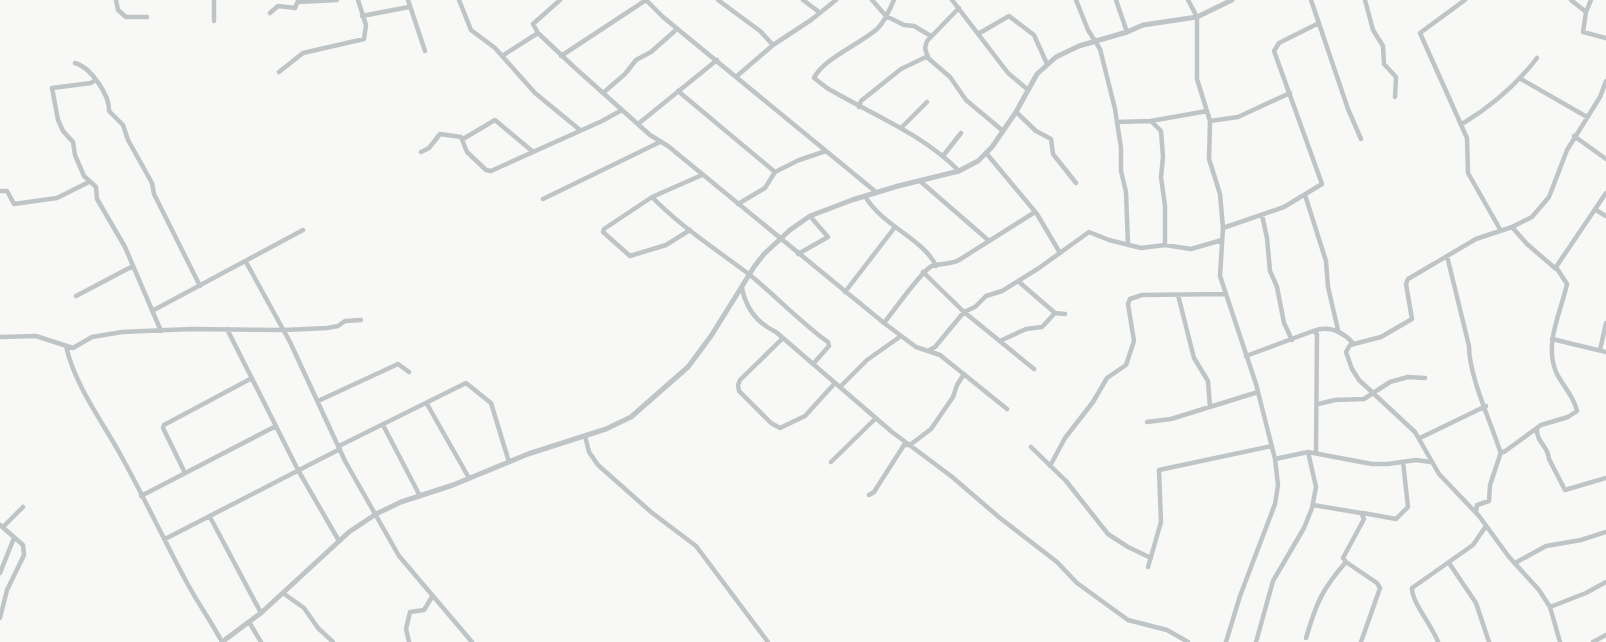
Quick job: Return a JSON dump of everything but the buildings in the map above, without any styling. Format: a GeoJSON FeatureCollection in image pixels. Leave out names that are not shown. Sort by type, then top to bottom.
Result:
{"type":"FeatureCollection","features":[{"type":"Feature","properties":{"kind":"street"},"geometry":{"type":"LineString","coordinates":[[116,0],[118,10],[126,17],[147,17]]}},
{"type":"Feature","properties":{"kind":"street"},"geometry":{"type":"LineString","coordinates":[[214,0],[214,21]]}},
{"type":"Feature","properties":{"kind":"street"},"geometry":{"type":"LineString","coordinates":[[270,13],[278,6],[295,8],[298,1],[337,0]]}},
{"type":"Feature","properties":{"kind":"street"},"geometry":{"type":"LineString","coordinates":[[279,72],[303,53],[364,39],[366,27],[358,0]]}},
{"type":"Feature","properties":{"kind":"street"},"geometry":{"type":"LineString","coordinates":[[408,0],[425,51]]}},
{"type":"Feature","properties":{"kind":"street"},"geometry":{"type":"LineString","coordinates":[[459,0],[471,30],[502,56],[534,93],[580,130]]}},
{"type":"Feature","properties":{"kind":"street"},"geometry":{"type":"LineString","coordinates":[[560,0],[534,21],[534,28],[561,55],[638,124],[884,323],[927,352],[940,355]]}},
{"type":"Feature","properties":{"kind":"street"},"geometry":{"type":"LineString","coordinates":[[561,55],[646,0],[677,29],[876,192]]}},
{"type":"Feature","properties":{"kind":"street"},"geometry":{"type":"LineString","coordinates":[[718,0],[773,45]]}},
{"type":"Feature","properties":{"kind":"street"},"geometry":{"type":"LineString","coordinates":[[803,0],[819,12]]}},
{"type":"Feature","properties":{"kind":"street"},"geometry":{"type":"LineString","coordinates":[[737,76],[773,45],[836,0]]}},
{"type":"Feature","properties":{"kind":"street"},"geometry":{"type":"LineString","coordinates":[[872,0],[887,16],[931,36]]}},
{"type":"Feature","properties":{"kind":"street"},"geometry":{"type":"LineString","coordinates":[[894,0],[887,16],[875,31],[815,75],[818,82],[901,128],[943,156],[959,171]]}},
{"type":"Feature","properties":{"kind":"street"},"geometry":{"type":"LineString","coordinates":[[952,0],[1008,73],[1027,89]]}},
{"type":"Feature","properties":{"kind":"street"},"geometry":{"type":"LineString","coordinates":[[1076,0],[1100,49],[1118,122],[1121,171],[1126,192],[1128,245]]}},
{"type":"Feature","properties":{"kind":"street"},"geometry":{"type":"LineString","coordinates":[[1116,0],[1127,32]]}},
{"type":"Feature","properties":{"kind":"street"},"geometry":{"type":"LineString","coordinates":[[1188,0],[1197,17],[1196,79],[1210,121],[1209,159],[1220,194],[1223,228],[1219,267],[1258,392],[1275,459],[1277,496],[1226,642]]}},
{"type":"Feature","properties":{"kind":"street"},"geometry":{"type":"LineString","coordinates":[[66,346],[74,370],[157,521],[186,582],[222,642],[261,613],[338,541],[376,514],[509,461],[585,436],[631,417],[679,376],[711,336],[764,254],[780,240],[810,216],[876,192],[959,171],[987,154],[1016,112],[1037,74],[1064,52],[1143,25],[1197,17],[1232,0]]}},
{"type":"Feature","properties":{"kind":"street"},"geometry":{"type":"LineString","coordinates":[[1311,0],[1361,139]]}},
{"type":"Feature","properties":{"kind":"street"},"geometry":{"type":"LineString","coordinates":[[1365,0],[1373,30],[1382,46],[1384,64],[1396,77],[1395,97]]}},
{"type":"Feature","properties":{"kind":"street"},"geometry":{"type":"LineString","coordinates":[[1465,0],[1420,33],[1462,124],[1468,142],[1468,173],[1501,231]]}},
{"type":"Feature","properties":{"kind":"street"},"geometry":{"type":"LineString","coordinates":[[1571,0],[1586,12]]}},
{"type":"Feature","properties":{"kind":"street"},"geometry":{"type":"LineString","coordinates":[[1591,0],[1583,32],[1606,38]]}},
{"type":"Feature","properties":{"kind":"street"},"geometry":{"type":"LineString","coordinates":[[362,16],[409,7]]}},
{"type":"Feature","properties":{"kind":"street"},"geometry":{"type":"LineString","coordinates":[[959,8],[931,36],[925,48],[928,56],[950,77],[966,100],[1003,131]]}},
{"type":"Feature","properties":{"kind":"street"},"geometry":{"type":"LineString","coordinates":[[978,34],[1009,16],[1034,35],[1047,64]]}},
{"type":"Feature","properties":{"kind":"street"},"geometry":{"type":"LineString","coordinates":[[1223,228],[1284,207],[1323,183],[1274,48],[1319,23]]}},
{"type":"Feature","properties":{"kind":"street"},"geometry":{"type":"LineString","coordinates":[[603,93],[625,74],[636,60],[677,29]]}},
{"type":"Feature","properties":{"kind":"street"},"geometry":{"type":"LineString","coordinates":[[502,56],[538,33]]}},
{"type":"Feature","properties":{"kind":"street"},"geometry":{"type":"LineString","coordinates":[[859,107],[861,101],[901,69],[928,56]]}},
{"type":"Feature","properties":{"kind":"street"},"geometry":{"type":"LineString","coordinates":[[1462,124],[1521,79],[1537,58]]}},
{"type":"Feature","properties":{"kind":"street"},"geometry":{"type":"LineString","coordinates":[[638,124],[717,60]]}},
{"type":"Feature","properties":{"kind":"street"},"geometry":{"type":"LineString","coordinates":[[75,63],[82,65],[95,80],[109,104],[108,111],[123,125],[200,286]]}},
{"type":"Feature","properties":{"kind":"street"},"geometry":{"type":"LineString","coordinates":[[1521,79],[1587,117]]}},
{"type":"Feature","properties":{"kind":"street"},"geometry":{"type":"LineString","coordinates":[[95,80],[91,83],[52,88],[58,120],[63,131],[74,142],[79,166],[89,182],[96,187],[97,199],[125,247],[161,331]]}},
{"type":"Feature","properties":{"kind":"street"},"geometry":{"type":"LineString","coordinates":[[1560,642],[1550,607],[1539,590],[1432,463],[1420,439],[1372,393],[1352,369],[1346,352],[1353,343],[1381,337],[1412,319],[1406,281],[1476,239],[1532,217],[1545,203],[1574,136],[1600,97],[1606,81]]}},
{"type":"Feature","properties":{"kind":"street"},"geometry":{"type":"LineString","coordinates":[[678,91],[775,172]]}},
{"type":"Feature","properties":{"kind":"street"},"geometry":{"type":"LineString","coordinates":[[1210,121],[1238,117],[1290,93]]}},
{"type":"Feature","properties":{"kind":"street"},"geometry":{"type":"LineString","coordinates":[[1600,97],[1606,101]]}},
{"type":"Feature","properties":{"kind":"street"},"geometry":{"type":"LineString","coordinates":[[901,128],[927,102]]}},
{"type":"Feature","properties":{"kind":"street"},"geometry":{"type":"LineString","coordinates":[[421,152],[429,148],[440,134],[458,136],[463,139],[467,152],[489,171],[622,110]]}},
{"type":"Feature","properties":{"kind":"street"},"geometry":{"type":"LineString","coordinates":[[1118,122],[1151,121],[1207,111]]}},
{"type":"Feature","properties":{"kind":"street"},"geometry":{"type":"LineString","coordinates":[[1016,112],[1036,131],[1051,139],[1053,154],[1076,183]]}},
{"type":"Feature","properties":{"kind":"street"},"geometry":{"type":"LineString","coordinates":[[463,139],[495,120],[532,151]]}},
{"type":"Feature","properties":{"kind":"street"},"geometry":{"type":"LineString","coordinates":[[1151,121],[1161,131],[1163,157],[1160,177],[1165,206],[1166,245]]}},
{"type":"Feature","properties":{"kind":"street"},"geometry":{"type":"LineString","coordinates":[[943,156],[961,133]]}},
{"type":"Feature","properties":{"kind":"street"},"geometry":{"type":"LineString","coordinates":[[1574,136],[1606,159]]}},
{"type":"Feature","properties":{"kind":"street"},"geometry":{"type":"LineString","coordinates":[[543,199],[661,142]]}},
{"type":"Feature","properties":{"kind":"street"},"geometry":{"type":"LineString","coordinates":[[738,204],[765,188],[775,172],[799,160],[827,151]]}},
{"type":"Feature","properties":{"kind":"street"},"geometry":{"type":"LineString","coordinates":[[987,154],[1035,212],[1060,253]]}},
{"type":"Feature","properties":{"kind":"street"},"geometry":{"type":"LineString","coordinates":[[690,229],[666,245],[630,257],[603,232],[652,197],[702,175]]}},
{"type":"Feature","properties":{"kind":"street"},"geometry":{"type":"LineString","coordinates":[[919,181],[988,240]]}},
{"type":"Feature","properties":{"kind":"street"},"geometry":{"type":"LineString","coordinates":[[0,191],[7,191],[14,204],[57,198],[89,182]]}},
{"type":"Feature","properties":{"kind":"street"},"geometry":{"type":"LineString","coordinates":[[1557,270],[1557,264],[1606,193]]}},
{"type":"Feature","properties":{"kind":"street"},"geometry":{"type":"LineString","coordinates":[[1305,195],[1325,257],[1328,288],[1338,330]]}},
{"type":"Feature","properties":{"kind":"street"},"geometry":{"type":"LineString","coordinates":[[865,196],[895,227],[932,257],[936,266]]}},
{"type":"Feature","properties":{"kind":"street"},"geometry":{"type":"LineString","coordinates":[[652,197],[828,342],[829,346],[813,364]]}},
{"type":"Feature","properties":{"kind":"street"},"geometry":{"type":"LineString","coordinates":[[1596,210],[1606,216]]}},
{"type":"Feature","properties":{"kind":"street"},"geometry":{"type":"LineString","coordinates":[[884,323],[923,272],[932,265],[959,260],[1035,212]]}},
{"type":"Feature","properties":{"kind":"street"},"geometry":{"type":"LineString","coordinates":[[1262,215],[1267,238],[1269,271],[1277,287],[1284,323],[1292,340]]}},
{"type":"Feature","properties":{"kind":"street"},"geometry":{"type":"LineString","coordinates":[[798,254],[828,237],[810,216]]}},
{"type":"Feature","properties":{"kind":"street"},"geometry":{"type":"LineString","coordinates":[[845,292],[895,227]]}},
{"type":"Feature","properties":{"kind":"street"},"geometry":{"type":"LineString","coordinates":[[1501,452],[1537,428],[1573,415],[1577,411],[1556,373],[1552,339],[1567,284],[1566,279],[1512,227]]}},
{"type":"Feature","properties":{"kind":"street"},"geometry":{"type":"LineString","coordinates":[[152,311],[303,230]]}},
{"type":"Feature","properties":{"kind":"street"},"geometry":{"type":"LineString","coordinates":[[927,352],[935,347],[964,312],[975,307],[986,296],[1002,291],[1018,281],[1089,232],[1141,248],[1166,245],[1191,249],[1222,240]]}},
{"type":"Feature","properties":{"kind":"street"},"geometry":{"type":"LineString","coordinates":[[1447,256],[1469,346],[1474,381],[1486,406],[1501,452],[1490,485],[1489,501],[1477,505],[1476,513]]}},
{"type":"Feature","properties":{"kind":"street"},"geometry":{"type":"LineString","coordinates":[[246,262],[284,330],[339,447],[399,556],[471,642]]}},
{"type":"Feature","properties":{"kind":"street"},"geometry":{"type":"LineString","coordinates":[[76,296],[133,267]]}},
{"type":"Feature","properties":{"kind":"street"},"geometry":{"type":"LineString","coordinates":[[923,272],[964,312],[1002,340],[1034,369]]}},
{"type":"Feature","properties":{"kind":"street"},"geometry":{"type":"LineString","coordinates":[[1018,281],[1055,313],[1065,314]]}},
{"type":"Feature","properties":{"kind":"street"},"geometry":{"type":"LineString","coordinates":[[741,289],[744,302],[752,314],[876,418],[1057,562],[1077,583],[1128,620],[1167,630],[1188,642]]}},
{"type":"Feature","properties":{"kind":"street"},"geometry":{"type":"LineString","coordinates":[[1050,466],[1065,438],[1093,402],[1107,378],[1126,365],[1134,341],[1128,304],[1130,299],[1142,295],[1226,294]]}},
{"type":"Feature","properties":{"kind":"street"},"geometry":{"type":"LineString","coordinates":[[1178,295],[1194,358],[1208,381],[1210,407]]}},
{"type":"Feature","properties":{"kind":"street"},"geometry":{"type":"LineString","coordinates":[[1002,340],[1026,329],[1042,327],[1055,313]]}},
{"type":"Feature","properties":{"kind":"street"},"geometry":{"type":"LineString","coordinates":[[0,337],[36,335],[76,348],[88,339],[104,334],[327,328],[338,326],[345,321],[361,320]]}},
{"type":"Feature","properties":{"kind":"street"},"geometry":{"type":"LineString","coordinates":[[1552,339],[1603,351],[1606,323]]}},
{"type":"Feature","properties":{"kind":"street"},"geometry":{"type":"LineString","coordinates":[[228,329],[298,470],[338,541]]}},
{"type":"Feature","properties":{"kind":"street"},"geometry":{"type":"LineString","coordinates":[[1246,356],[1321,329],[1338,330],[1353,343]]}},
{"type":"Feature","properties":{"kind":"street"},"geometry":{"type":"LineString","coordinates":[[1313,331],[1317,335],[1316,453]]}},
{"type":"Feature","properties":{"kind":"street"},"geometry":{"type":"LineString","coordinates":[[783,338],[738,385],[739,391],[771,423],[780,428],[806,416],[866,360],[901,336]]}},
{"type":"Feature","properties":{"kind":"street"},"geometry":{"type":"LineString","coordinates":[[935,347],[940,355],[1007,409]]}},
{"type":"Feature","properties":{"kind":"street"},"geometry":{"type":"LineString","coordinates":[[318,401],[398,364],[409,372]]}},
{"type":"Feature","properties":{"kind":"street"},"geometry":{"type":"LineString","coordinates":[[869,495],[874,492],[904,445],[910,445],[931,429],[953,397],[964,374]]}},
{"type":"Feature","properties":{"kind":"street"},"geometry":{"type":"LineString","coordinates":[[1318,404],[1335,400],[1364,399],[1400,379],[1418,376],[1425,378]]}},
{"type":"Feature","properties":{"kind":"street"},"geometry":{"type":"LineString","coordinates":[[185,473],[163,428],[164,425],[252,379]]}},
{"type":"Feature","properties":{"kind":"street"},"geometry":{"type":"LineString","coordinates":[[165,539],[466,383],[491,403],[509,461]]}},
{"type":"Feature","properties":{"kind":"street"},"geometry":{"type":"LineString","coordinates":[[1147,422],[1171,419],[1258,392]]}},
{"type":"Feature","properties":{"kind":"street"},"geometry":{"type":"LineString","coordinates":[[426,404],[469,478]]}},
{"type":"Feature","properties":{"kind":"street"},"geometry":{"type":"LineString","coordinates":[[1420,439],[1486,406]]}},
{"type":"Feature","properties":{"kind":"street"},"geometry":{"type":"LineString","coordinates":[[831,462],[876,418]]}},
{"type":"Feature","properties":{"kind":"street"},"geometry":{"type":"LineString","coordinates":[[383,425],[420,496]]}},
{"type":"Feature","properties":{"kind":"street"},"geometry":{"type":"LineString","coordinates":[[141,496],[276,426]]}},
{"type":"Feature","properties":{"kind":"street"},"geometry":{"type":"LineString","coordinates":[[1537,428],[1538,439],[1549,453],[1565,491],[1606,478]]}},
{"type":"Feature","properties":{"kind":"street"},"geometry":{"type":"LineString","coordinates":[[585,436],[589,452],[604,471],[696,546],[768,642]]}},
{"type":"Feature","properties":{"kind":"street"},"geometry":{"type":"LineString","coordinates":[[1148,567],[1161,522],[1159,470],[1272,446]]}},
{"type":"Feature","properties":{"kind":"street"},"geometry":{"type":"LineString","coordinates":[[1031,447],[1108,534],[1151,558]]}},
{"type":"Feature","properties":{"kind":"street"},"geometry":{"type":"LineString","coordinates":[[1275,459],[1308,452],[1372,464],[1421,460],[1432,463]]}},
{"type":"Feature","properties":{"kind":"street"},"geometry":{"type":"LineString","coordinates":[[1255,642],[1273,580],[1304,528],[1313,505],[1316,487],[1308,452]]}},
{"type":"Feature","properties":{"kind":"street"},"geometry":{"type":"LineString","coordinates":[[1313,505],[1396,519],[1408,507],[1403,462]]}},
{"type":"Feature","properties":{"kind":"street"},"geometry":{"type":"LineString","coordinates":[[0,618],[7,590],[24,555],[23,545],[1,526],[23,507]]}},
{"type":"Feature","properties":{"kind":"street"},"geometry":{"type":"LineString","coordinates":[[1360,513],[1364,519],[1343,558],[1380,588],[1361,642]]}},
{"type":"Feature","properties":{"kind":"street"},"geometry":{"type":"LineString","coordinates":[[210,517],[261,613]]}},
{"type":"Feature","properties":{"kind":"street"},"geometry":{"type":"LineString","coordinates":[[1438,642],[1411,591],[1413,586],[1449,563],[1480,538],[1486,526]]}},
{"type":"Feature","properties":{"kind":"street"},"geometry":{"type":"LineString","coordinates":[[1515,564],[1545,547],[1606,532]]}},
{"type":"Feature","properties":{"kind":"street"},"geometry":{"type":"LineString","coordinates":[[0,573],[15,538]]}},
{"type":"Feature","properties":{"kind":"street"},"geometry":{"type":"LineString","coordinates":[[1306,638],[1319,597],[1346,562]]}},
{"type":"Feature","properties":{"kind":"street"},"geometry":{"type":"LineString","coordinates":[[1449,563],[1476,603],[1489,642]]}},
{"type":"Feature","properties":{"kind":"street"},"geometry":{"type":"LineString","coordinates":[[1550,607],[1606,582]]}},
{"type":"Feature","properties":{"kind":"street"},"geometry":{"type":"LineString","coordinates":[[283,593],[304,608],[318,628],[333,642]]}},
{"type":"Feature","properties":{"kind":"street"},"geometry":{"type":"LineString","coordinates":[[409,642],[406,631],[410,612],[424,610],[432,597]]}},
{"type":"Feature","properties":{"kind":"street"},"geometry":{"type":"LineString","coordinates":[[249,622],[261,642]]}},
{"type":"Feature","properties":{"kind":"street"},"geometry":{"type":"LineString","coordinates":[[1593,642],[1606,635]]}}]}
